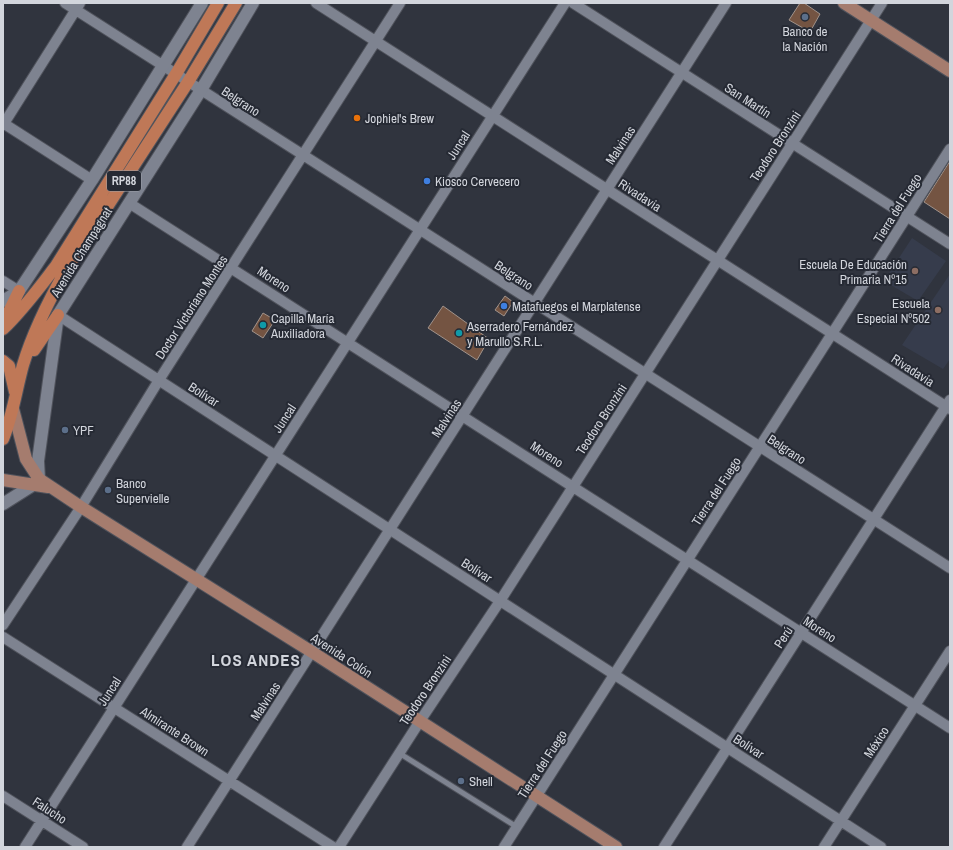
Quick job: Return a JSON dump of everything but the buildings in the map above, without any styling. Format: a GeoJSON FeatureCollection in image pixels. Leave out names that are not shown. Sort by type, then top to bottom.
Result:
{"type":"FeatureCollection","features":[{"type":"Feature","properties":{"kind":"highway","name":"Avenida Champagnat"},"geometry":{"type":"LineString","coordinates":[[3,329],[18,314],[56,266],[176,74],[218,3]]}},
{"type":"Feature","properties":{"kind":"highway","name":"Avenida Champagnat"},"geometry":{"type":"LineString","coordinates":[[3,439],[24,364],[50,298],[66,270],[188,82],[236,3]]}},
{"type":"Feature","properties":{"kind":"highway"},"geometry":{"type":"LineString","coordinates":[[3,324],[19,291]]}},
{"type":"Feature","properties":{"kind":"highway"},"geometry":{"type":"LineString","coordinates":[[24,364],[58,315]]}},
{"type":"Feature","properties":{"kind":"highway"},"geometry":{"type":"LineString","coordinates":[[3,361],[8,366],[10,372],[14,403]]}},
{"type":"Feature","properties":{"kind":"main road"},"geometry":{"type":"LineString","coordinates":[[844,3],[950,71]]}},
{"type":"Feature","properties":{"kind":"main road"},"geometry":{"type":"LineString","coordinates":[[14,403],[26,459],[36,482]]}},
{"type":"Feature","properties":{"kind":"main road","name":"Avenida Colón"},"geometry":{"type":"LineString","coordinates":[[3,480],[36,482],[52,488],[537,795],[616,847]]}},
{"type":"Feature","properties":{"kind":"street","name":"Belgrano"},"geometry":{"type":"LineString","coordinates":[[65,3],[78,7],[163,66],[950,568]]}},
{"type":"Feature","properties":{"kind":"street"},"geometry":{"type":"LineString","coordinates":[[3,302],[19,291],[92,180],[202,3]]}},
{"type":"Feature","properties":{"kind":"street","name":"Avenida Champagnat"},"geometry":{"type":"LineString","coordinates":[[36,482],[58,315],[201,90],[253,3]]}},
{"type":"Feature","properties":{"kind":"street","name":"Rivadavia"},"geometry":{"type":"LineString","coordinates":[[316,3],[832,334],[949,405]]}},
{"type":"Feature","properties":{"kind":"street","name":"Doctor Victoriano Montes"},"geometry":{"type":"LineString","coordinates":[[3,624],[80,507],[159,380],[400,3]]}},
{"type":"Feature","properties":{"kind":"street","name":"Juncal"},"geometry":{"type":"LineString","coordinates":[[25,847],[565,3]]}},
{"type":"Feature","properties":{"kind":"street","name":"San Martín"},"geometry":{"type":"LineString","coordinates":[[573,3],[950,244]]}},
{"type":"Feature","properties":{"kind":"street","name":"Malvinas"},"geometry":{"type":"LineString","coordinates":[[187,847],[726,3]]}},
{"type":"Feature","properties":{"kind":"street","name":"Teodoro Bronzini"},"geometry":{"type":"LineString","coordinates":[[339,847],[420,721],[500,601],[882,3]]}},
{"type":"Feature","properties":{"kind":"street"},"geometry":{"type":"LineString","coordinates":[[78,7],[3,124],[92,180]]}},
{"type":"Feature","properties":{"kind":"street","name":"Tierra del Fuego"},"geometry":{"type":"LineString","coordinates":[[504,847],[950,149]]}},
{"type":"Feature","properties":{"kind":"street","name":"Moreno"},"geometry":{"type":"LineString","coordinates":[[129,202],[950,728]]}},
{"type":"Feature","properties":{"kind":"street"},"geometry":{"type":"LineString","coordinates":[[3,281],[19,291]]}},
{"type":"Feature","properties":{"kind":"street","name":"Bolívar"},"geometry":{"type":"LineString","coordinates":[[58,315],[881,847]]}},
{"type":"Feature","properties":{"kind":"street","name":"Perú"},"geometry":{"type":"LineString","coordinates":[[664,847],[874,519],[949,405]]}},
{"type":"Feature","properties":{"kind":"street"},"geometry":{"type":"LineString","coordinates":[[3,504],[36,482]]}},
{"type":"Feature","properties":{"kind":"street","name":"Almirante Brown"},"geometry":{"type":"LineString","coordinates":[[3,637],[333,847]]}},
{"type":"Feature","properties":{"kind":"street","name":"México"},"geometry":{"type":"LineString","coordinates":[[824,847],[950,650]]}},
{"type":"Feature","properties":{"kind":"street","name":"Falucho"},"geometry":{"type":"LineString","coordinates":[[3,796],[83,847]]}},
{"type":"Feature","properties":{"kind":"lane"},"geometry":{"type":"LineString","coordinates":[[399,754],[517,827]]}},
{"type":"Feature","properties":{"kind":"shaded area","name":"Escuela De Educación Primaria Nº15"},"geometry":{"type":"Polygon","coordinates":[[[912,238],[946,261],[918,301],[884,281],[912,238]]]}},
{"type":"Feature","properties":{"kind":"shaded area","name":"Escuela Especial Nº502"},"geometry":{"type":"Polygon","coordinates":[[[950,274],[950,359],[943,369],[902,345],[950,274]]]}},
{"type":"Feature","properties":{"kind":"place","name":"Banco de la Nación"},"geometry":{"type":"Point","coordinates":[805,17]}},
{"type":"Feature","properties":{"kind":"place","name":"Jophiel's Brew"},"geometry":{"type":"Point","coordinates":[357,118]}},
{"type":"Feature","properties":{"kind":"place","name":"Kiosco Cervecero"},"geometry":{"type":"Point","coordinates":[427,181]}},
{"type":"Feature","properties":{"kind":"place","name":"Escuela De Educación Primaria Nº15"},"geometry":{"type":"Point","coordinates":[915,271]}},
{"type":"Feature","properties":{"kind":"place","name":"Matafuegos el Marplatense"},"geometry":{"type":"Point","coordinates":[504,306]}},
{"type":"Feature","properties":{"kind":"place","name":"Escuela Especial Nº502"},"geometry":{"type":"Point","coordinates":[938,310]}},
{"type":"Feature","properties":{"kind":"place","name":"Capilla María Auxiliadora"},"geometry":{"type":"Point","coordinates":[263,325]}},
{"type":"Feature","properties":{"kind":"place","name":"Aserradero Fernández y Marullo S.R.L."},"geometry":{"type":"Point","coordinates":[459,333]}},
{"type":"Feature","properties":{"kind":"place","name":"YPF"},"geometry":{"type":"Point","coordinates":[65,430]}},
{"type":"Feature","properties":{"kind":"place","name":"Banco Supervielle"},"geometry":{"type":"Point","coordinates":[108,490]}},
{"type":"Feature","properties":{"kind":"place","name":"Shell"},"geometry":{"type":"Point","coordinates":[461,781]}},
{"type":"Feature","properties":{"kind":"district","name":"LOS ANDES"},"geometry":{"type":"Point","coordinates":[256,660]}}]}
